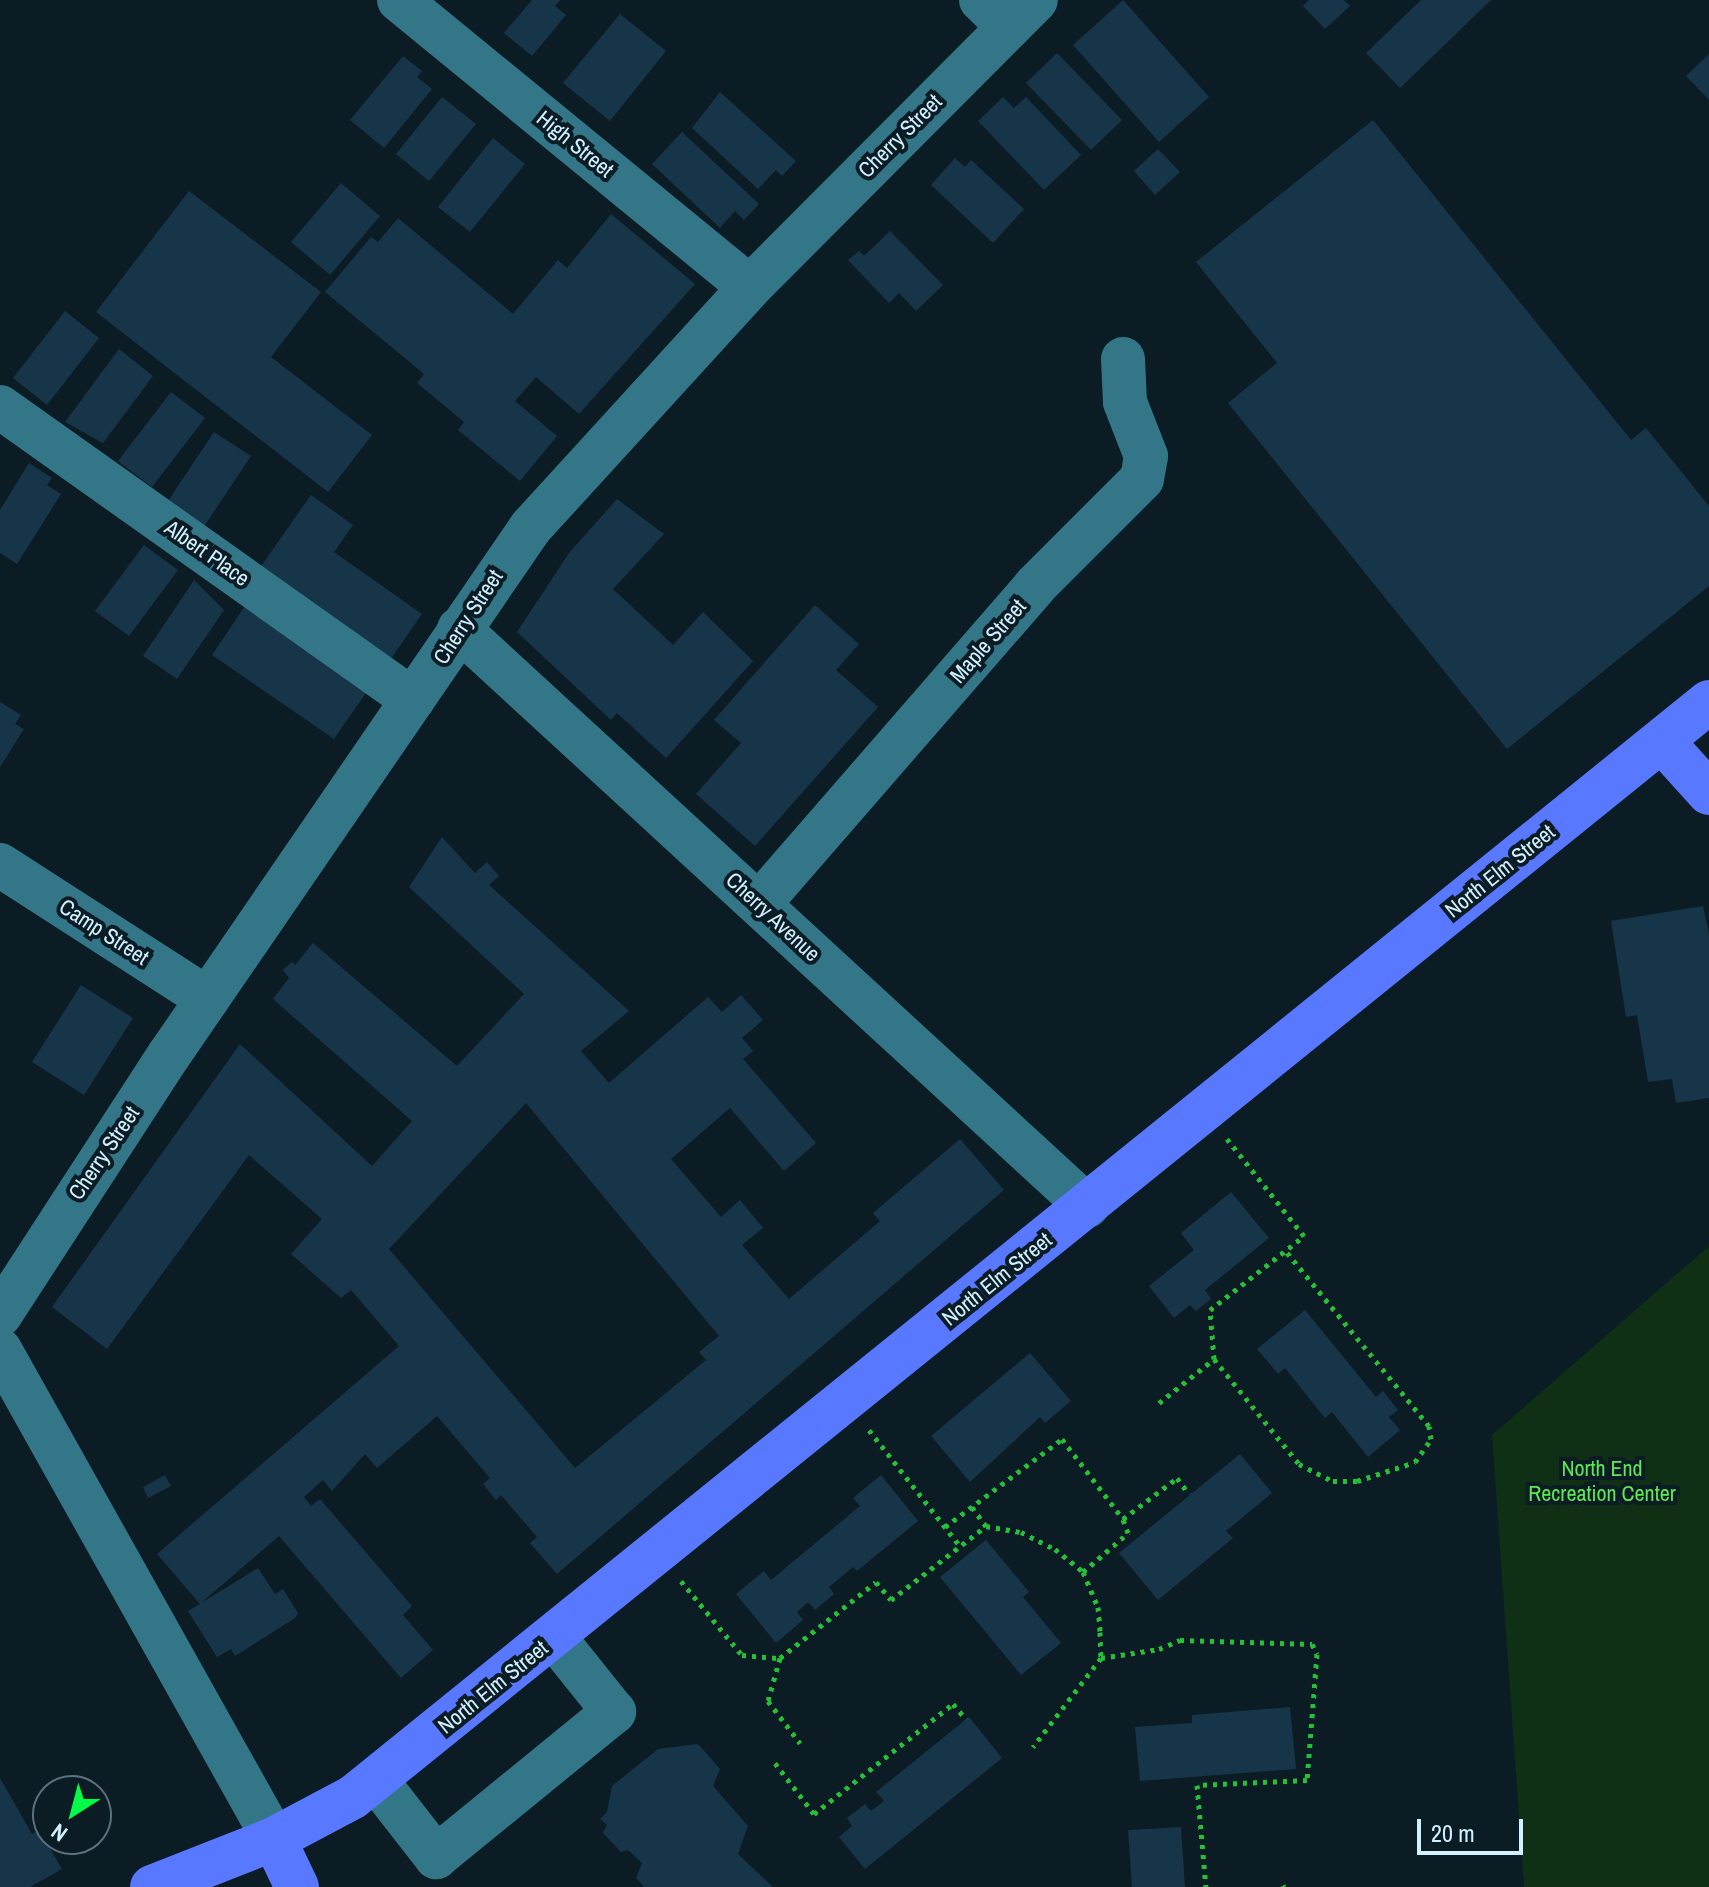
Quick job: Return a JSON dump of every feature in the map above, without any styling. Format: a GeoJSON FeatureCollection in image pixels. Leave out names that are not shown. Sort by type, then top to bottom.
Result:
{"type":"FeatureCollection","features":[{"type":"Feature","properties":{"kind":"main road","name":"North Elm Street"},"geometry":{"type":"LineString","coordinates":[[152,1887],[274,1839],[334,1809],[376,1780],[1709,702]]}},
{"type":"Feature","properties":{"kind":"main road"},"geometry":{"type":"LineString","coordinates":[[1662,741],[1709,793]]}},
{"type":"Feature","properties":{"kind":"main road"},"geometry":{"type":"LineString","coordinates":[[274,1839],[297,1887]]}},
{"type":"Feature","properties":{"kind":"street","name":"High Street"},"geometry":{"type":"LineString","coordinates":[[399,0],[750,287]]}},
{"type":"Feature","properties":{"kind":"street","name":"Cherry Street"},"geometry":{"type":"LineString","coordinates":[[0,1315],[208,999],[459,629],[568,482],[1009,9]]}},
{"type":"Feature","properties":{"kind":"street","name":"Maple Street"},"geometry":{"type":"LineString","coordinates":[[759,904],[1035,586],[1142,479],[1146,456],[1125,402],[1123,359]]}},
{"type":"Feature","properties":{"kind":"street","name":"Albert Place"},"geometry":{"type":"LineString","coordinates":[[0,407],[413,700]]}},
{"type":"Feature","properties":{"kind":"street","name":"Cherry Avenue"},"geometry":{"type":"LineString","coordinates":[[459,629],[1087,1206]]}},
{"type":"Feature","properties":{"kind":"street","name":"Camp Street"},"geometry":{"type":"LineString","coordinates":[[0,865],[208,999]]}},
{"type":"Feature","properties":{"kind":"street"},"geometry":{"type":"LineString","coordinates":[[0,1350],[274,1839]]}},
{"type":"Feature","properties":{"kind":"street"},"geometry":{"type":"LineString","coordinates":[[376,1780],[434,1872],[614,1712],[554,1637]]}},
{"type":"Feature","properties":{"kind":"path"},"geometry":{"type":"LineString","coordinates":[[1205,1110],[1304,1236],[1285,1250],[1210,1310],[1214,1359],[1299,1464],[1333,1481],[1357,1481],[1415,1462],[1431,1439],[1429,1426],[1285,1250]]}},
{"type":"Feature","properties":{"kind":"path"},"geometry":{"type":"LineString","coordinates":[[1159,1403],[1214,1359]]}},
{"type":"Feature","properties":{"kind":"path"},"geometry":{"type":"LineString","coordinates":[[846,1401],[960,1546]]}},
{"type":"Feature","properties":{"kind":"path"},"geometry":{"type":"LineString","coordinates":[[945,1527],[1062,1439],[1123,1519],[1128,1533],[1083,1572]]}},
{"type":"Feature","properties":{"kind":"path"},"geometry":{"type":"LineString","coordinates":[[1123,1519],[1177,1478],[1189,1494]]}},
{"type":"Feature","properties":{"kind":"path"},"geometry":{"type":"LineString","coordinates":[[972,1507],[986,1526],[1021,1532],[1055,1549],[1083,1572],[1098,1607],[1101,1658],[1033,1747]]}},
{"type":"Feature","properties":{"kind":"path"},"geometry":{"type":"LineString","coordinates":[[800,1743],[768,1701],[780,1658],[876,1582],[891,1600],[986,1526]]}},
{"type":"Feature","properties":{"kind":"path"},"geometry":{"type":"LineString","coordinates":[[657,1554],[742,1655],[780,1658]]}},
{"type":"Feature","properties":{"kind":"path"},"geometry":{"type":"LineString","coordinates":[[1101,1658],[1159,1649],[1180,1640],[1312,1644],[1317,1654],[1307,1780],[1197,1785],[1206,1887]]}},
{"type":"Feature","properties":{"kind":"path"},"geometry":{"type":"LineString","coordinates":[[775,1763],[814,1814],[953,1704],[966,1719]]}},
{"type":"Feature","properties":{"kind":"green space","name":"North End Recreation Center"},"geometry":{"type":"Polygon","coordinates":[[[1709,1246],[1709,1887],[1524,1887],[1492,1435],[1709,1246]]]}},
{"type":"Feature","properties":{"kind":"building"},"geometry":{"type":"Polygon","coordinates":[[[532,0],[560,0],[555,6],[566,15],[532,56],[504,33],[532,0]]]}},
{"type":"Feature","properties":{"kind":"building"},"geometry":{"type":"Polygon","coordinates":[[[1123,0],[1209,97],[1159,142],[1073,45],[1123,0]]]}},
{"type":"Feature","properties":{"kind":"building"},"geometry":{"type":"Polygon","coordinates":[[[1309,0],[1344,0],[1350,6],[1325,29],[1303,6],[1309,0]]]}},
{"type":"Feature","properties":{"kind":"building"},"geometry":{"type":"Polygon","coordinates":[[[1421,0],[1491,0],[1400,88],[1366,53],[1421,0]]]}},
{"type":"Feature","properties":{"kind":"building"},"geometry":{"type":"Polygon","coordinates":[[[620,14],[666,51],[610,121],[563,83],[620,14]]]}},
{"type":"Feature","properties":{"kind":"building"},"geometry":{"type":"Polygon","coordinates":[[[1057,53],[1122,120],[1091,150],[1026,83],[1057,53]]]}},
{"type":"Feature","properties":{"kind":"building"},"geometry":{"type":"Polygon","coordinates":[[[1709,54],[1709,100],[1686,76],[1709,54]]]}},
{"type":"Feature","properties":{"kind":"building"},"geometry":{"type":"Polygon","coordinates":[[[403,56],[422,71],[417,77],[432,89],[384,148],[350,120],[403,56]]]}},
{"type":"Feature","properties":{"kind":"building"},"geometry":{"type":"Polygon","coordinates":[[[720,92],[796,161],[782,176],[776,170],[758,189],[692,128],[720,92]]]}},
{"type":"Feature","properties":{"kind":"building"},"geometry":{"type":"Polygon","coordinates":[[[442,97],[476,124],[429,181],[396,154],[442,97]]]}},
{"type":"Feature","properties":{"kind":"building"},"geometry":{"type":"Polygon","coordinates":[[[1003,97],[1014,108],[1026,97],[1081,155],[1044,190],[978,121],[1003,97]]]}},
{"type":"Feature","properties":{"kind":"building"},"geometry":{"type":"Polygon","coordinates":[[[1373,120],[1631,440],[1646,428],[1709,506],[1709,586],[1507,749],[1228,403],[1277,363],[1196,262],[1373,120]]]}},
{"type":"Feature","properties":{"kind":"building"},"geometry":{"type":"Polygon","coordinates":[[[682,132],[759,204],[744,220],[735,211],[720,228],[652,164],[682,132]]]}},
{"type":"Feature","properties":{"kind":"building"},"geometry":{"type":"Polygon","coordinates":[[[493,138],[525,164],[470,232],[438,207],[493,138]]]}},
{"type":"Feature","properties":{"kind":"building"},"geometry":{"type":"Polygon","coordinates":[[[1158,149],[1180,172],[1155,195],[1134,171],[1158,149]]]}},
{"type":"Feature","properties":{"kind":"building"},"geometry":{"type":"Polygon","coordinates":[[[955,158],[965,167],[971,160],[1024,209],[993,243],[931,185],[955,158]]]}},
{"type":"Feature","properties":{"kind":"building"},"geometry":{"type":"Polygon","coordinates":[[[341,183],[380,216],[330,275],[291,242],[341,183]]]}},
{"type":"Feature","properties":{"kind":"building"},"geometry":{"type":"Polygon","coordinates":[[[189,191],[321,292],[271,357],[372,435],[328,492],[96,312],[189,191]]]}},
{"type":"Feature","properties":{"kind":"building"},"geometry":{"type":"Polygon","coordinates":[[[611,214],[695,284],[579,414],[536,377],[515,401],[557,436],[520,481],[458,430],[464,422],[417,383],[424,374],[325,292],[371,237],[378,242],[398,218],[513,314],[558,260],[567,268],[611,214]]]}},
{"type":"Feature","properties":{"kind":"building"},"geometry":{"type":"Polygon","coordinates":[[[890,231],[943,285],[916,311],[899,293],[889,303],[848,260],[859,251],[864,256],[890,231]]]}},
{"type":"Feature","properties":{"kind":"building"},"geometry":{"type":"Polygon","coordinates":[[[65,311],[99,338],[47,405],[13,378],[65,311]]]}},
{"type":"Feature","properties":{"kind":"building"},"geometry":{"type":"Polygon","coordinates":[[[119,349],[153,376],[103,443],[65,422],[119,349]]]}},
{"type":"Feature","properties":{"kind":"building"},"geometry":{"type":"Polygon","coordinates":[[[171,392],[205,418],[152,487],[118,461],[171,392]]]}},
{"type":"Feature","properties":{"kind":"building"},"geometry":{"type":"Polygon","coordinates":[[[214,432],[251,456],[205,525],[164,507],[214,432]]]}},
{"type":"Feature","properties":{"kind":"building"},"geometry":{"type":"Polygon","coordinates":[[[29,463],[52,478],[47,485],[61,494],[17,564],[0,553],[0,510],[29,463]]]}},
{"type":"Feature","properties":{"kind":"building"},"geometry":{"type":"Polygon","coordinates":[[[311,495],[353,525],[334,552],[422,614],[388,663],[257,572],[311,495]]]}},
{"type":"Feature","properties":{"kind":"building"},"geometry":{"type":"Polygon","coordinates":[[[617,499],[664,534],[613,589],[673,645],[703,612],[753,661],[666,758],[617,713],[611,720],[517,632],[569,553],[617,499]]]}},
{"type":"Feature","properties":{"kind":"building"},"geometry":{"type":"Polygon","coordinates":[[[144,545],[178,570],[129,636],[95,611],[144,545]]]}},
{"type":"Feature","properties":{"kind":"building"},"geometry":{"type":"Polygon","coordinates":[[[194,580],[224,610],[177,679],[143,656],[194,580]]]}},
{"type":"Feature","properties":{"kind":"building"},"geometry":{"type":"Polygon","coordinates":[[[247,603],[370,687],[334,739],[212,655],[247,603]]]}},
{"type":"Feature","properties":{"kind":"building"},"geometry":{"type":"Polygon","coordinates":[[[815,605],[859,644],[836,670],[878,707],[755,846],[696,794],[741,743],[714,720],[815,605]]]}},
{"type":"Feature","properties":{"kind":"building"},"geometry":{"type":"Polygon","coordinates":[[[0,702],[21,715],[15,724],[24,729],[0,767],[0,702]]]}},
{"type":"Feature","properties":{"kind":"building"},"geometry":{"type":"Polygon","coordinates":[[[442,837],[475,873],[487,862],[499,876],[489,885],[629,1011],[581,1051],[609,1083],[708,997],[722,1012],[741,995],[763,1020],[742,1038],[753,1051],[743,1059],[816,1143],[784,1171],[730,1108],[671,1159],[721,1217],[740,1200],[763,1228],[742,1245],[789,1299],[880,1221],[873,1213],[960,1139],[1004,1190],[557,1574],[530,1543],[537,1537],[501,1495],[496,1500],[483,1484],[490,1478],[437,1416],[377,1468],[365,1454],[332,1491],[323,1480],[304,1497],[311,1506],[320,1499],[412,1606],[403,1615],[433,1650],[401,1678],[279,1536],[201,1603],[258,1568],[275,1594],[283,1589],[298,1613],[295,1618],[235,1656],[231,1649],[217,1657],[188,1611],[200,1604],[157,1554],[399,1346],[351,1290],[341,1298],[291,1254],[322,1219],[249,1155],[107,1349],[52,1307],[240,1044],[372,1166],[412,1121],[273,999],[289,978],[283,970],[292,962],[295,965],[313,943],[457,1066],[524,994],[409,887],[442,837]],[[526,1103],[389,1249],[575,1468],[706,1360],[699,1352],[719,1336],[526,1103]]]}},
{"type":"Feature","properties":{"kind":"building"},"geometry":{"type":"Polygon","coordinates":[[[1703,906],[1709,934],[1709,1098],[1676,1103],[1672,1079],[1648,1082],[1637,1015],[1626,1017],[1611,921],[1703,906]]]}},
{"type":"Feature","properties":{"kind":"building"},"geometry":{"type":"Polygon","coordinates":[[[81,985],[133,1018],[84,1095],[32,1062],[81,985]]]}},
{"type":"Feature","properties":{"kind":"building"},"geometry":{"type":"Polygon","coordinates":[[[1231,1192],[1269,1238],[1205,1290],[1211,1299],[1196,1311],[1190,1305],[1174,1318],[1149,1286],[1194,1250],[1181,1233],[1231,1192]]]}},
{"type":"Feature","properties":{"kind":"building"},"geometry":{"type":"Polygon","coordinates":[[[1305,1310],[1376,1397],[1383,1391],[1398,1410],[1389,1417],[1400,1430],[1368,1457],[1332,1412],[1325,1418],[1285,1368],[1278,1374],[1257,1349],[1305,1310]]]}},
{"type":"Feature","properties":{"kind":"building"},"geometry":{"type":"Polygon","coordinates":[[[1030,1353],[1071,1401],[1045,1423],[1040,1417],[970,1482],[931,1436],[1030,1353]]]}},
{"type":"Feature","properties":{"kind":"building"},"geometry":{"type":"Polygon","coordinates":[[[1240,1454],[1272,1493],[1226,1531],[1233,1538],[1158,1600],[1119,1553],[1240,1454]]]}},
{"type":"Feature","properties":{"kind":"building"},"geometry":{"type":"Polygon","coordinates":[[[165,1475],[171,1486],[148,1498],[143,1487],[165,1475]]]}},
{"type":"Feature","properties":{"kind":"building"},"geometry":{"type":"Polygon","coordinates":[[[881,1475],[918,1521],[857,1571],[853,1567],[829,1587],[834,1594],[815,1610],[808,1602],[797,1612],[803,1620],[776,1643],[736,1594],[764,1571],[771,1580],[860,1506],[853,1498],[881,1475]]]}},
{"type":"Feature","properties":{"kind":"building"},"geometry":{"type":"Polygon","coordinates":[[[986,1540],[1029,1592],[1023,1597],[1061,1643],[1021,1675],[940,1577],[986,1540]]]}},
{"type":"Feature","properties":{"kind":"building"},"geometry":{"type":"Polygon","coordinates":[[[1290,1707],[1296,1769],[1140,1781],[1135,1727],[1192,1723],[1192,1715],[1290,1707]]]}},
{"type":"Feature","properties":{"kind":"building"},"geometry":{"type":"Polygon","coordinates":[[[969,1717],[1002,1758],[865,1869],[839,1837],[852,1826],[847,1818],[865,1804],[871,1811],[884,1801],[876,1792],[969,1717]]]}},
{"type":"Feature","properties":{"kind":"building"},"geometry":{"type":"Polygon","coordinates":[[[698,1744],[720,1769],[713,1786],[748,1826],[738,1854],[773,1887],[644,1887],[636,1878],[642,1863],[628,1850],[621,1852],[603,1833],[607,1825],[600,1819],[607,1812],[612,1786],[658,1749],[698,1744]]]}},
{"type":"Feature","properties":{"kind":"building"},"geometry":{"type":"Polygon","coordinates":[[[0,1778],[32,1834],[32,1855],[54,1855],[62,1869],[30,1887],[0,1887],[0,1778]]]}},
{"type":"Feature","properties":{"kind":"building"},"geometry":{"type":"Polygon","coordinates":[[[1181,1827],[1185,1887],[1132,1887],[1128,1830],[1181,1827]]]}}]}
